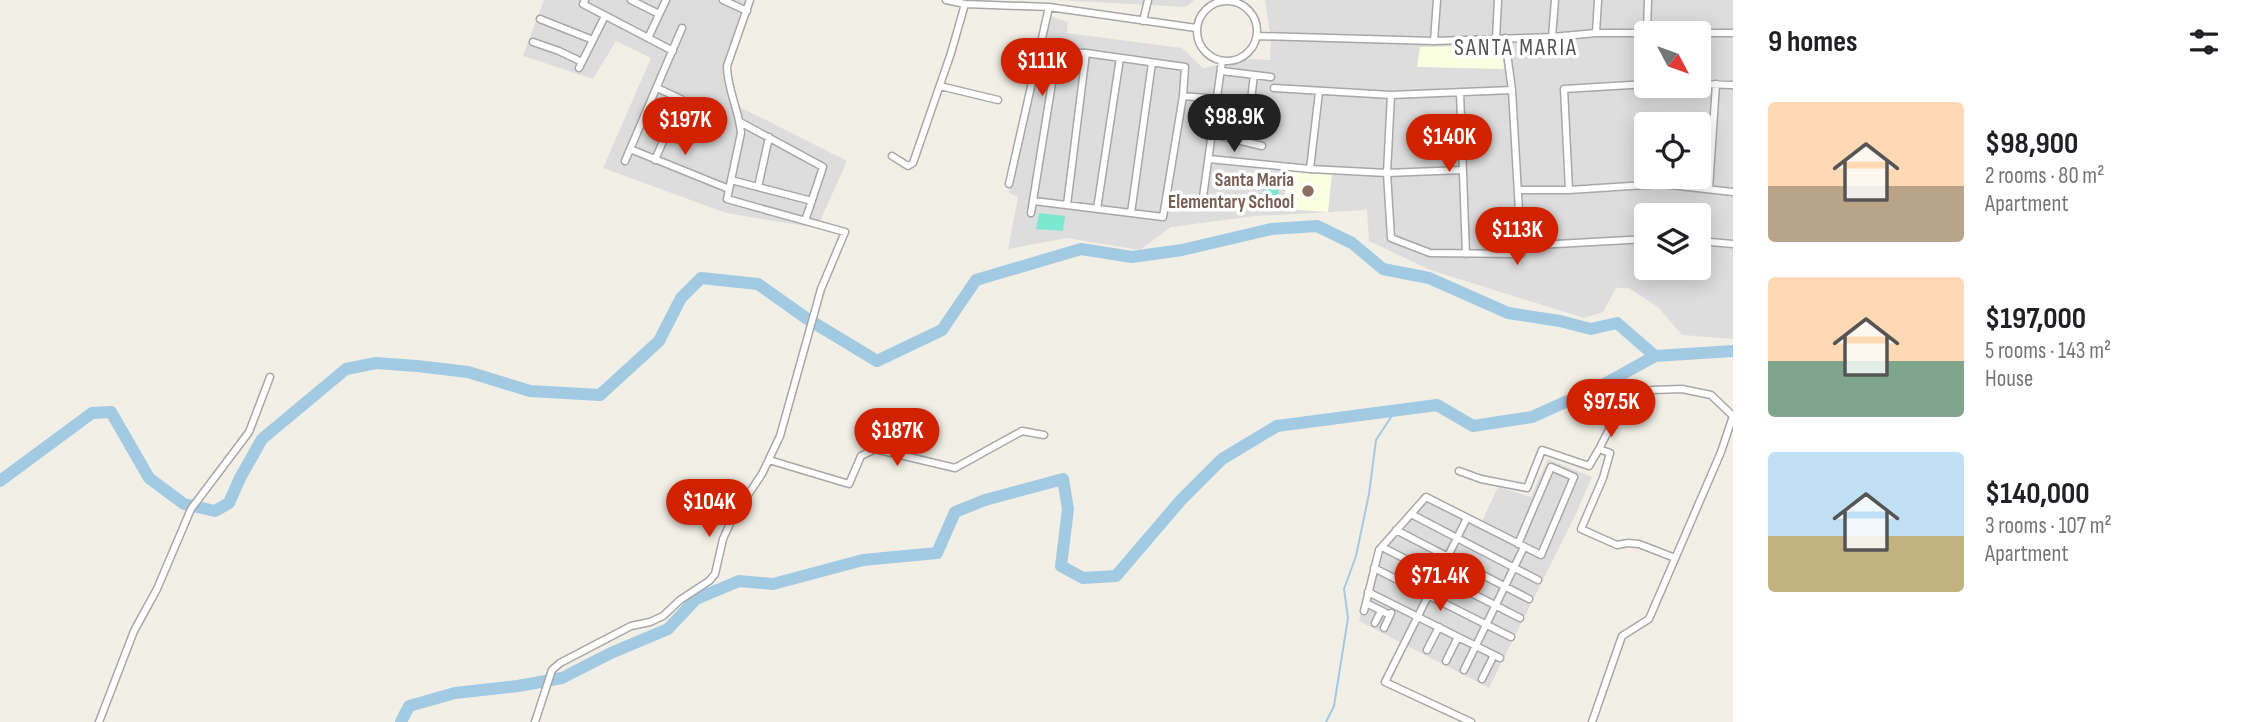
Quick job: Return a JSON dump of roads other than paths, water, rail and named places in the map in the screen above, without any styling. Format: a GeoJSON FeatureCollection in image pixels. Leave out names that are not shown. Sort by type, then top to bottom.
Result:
{"type":"FeatureCollection","features":[{"type":"Feature","properties":{"kind":"street"},"geometry":{"type":"LineString","coordinates":[[585,0],[583,4],[673,51]]}},
{"type":"Feature","properties":{"kind":"street"},"geometry":{"type":"LineString","coordinates":[[631,0],[659,14]]}},
{"type":"Feature","properties":{"kind":"street"},"geometry":{"type":"LineString","coordinates":[[648,38],[666,0]]}},
{"type":"Feature","properties":{"kind":"street"},"geometry":{"type":"LineString","coordinates":[[723,0],[747,11]]}},
{"type":"Feature","properties":{"kind":"street"},"geometry":{"type":"LineString","coordinates":[[535,722],[550,676],[560,663],[631,626],[663,616],[680,600],[709,581],[715,573],[723,538],[733,517],[762,474],[780,436],[821,289],[845,232],[727,199],[741,133],[727,66],[750,0]]}},
{"type":"Feature","properties":{"kind":"street"},"geometry":{"type":"LineString","coordinates":[[946,0],[965,4],[1049,7],[1196,28]]}},
{"type":"Feature","properties":{"kind":"street"},"geometry":{"type":"LineString","coordinates":[[1143,21],[1148,0]]}},
{"type":"Feature","properties":{"kind":"street"},"geometry":{"type":"LineString","coordinates":[[1231,0],[1248,9],[1254,17],[1257,36],[1254,46],[1247,54],[1235,60],[1222,61],[1212,58],[1202,50],[1196,28],[1205,9],[1213,3],[1231,0]]}},
{"type":"Feature","properties":{"kind":"street"},"geometry":{"type":"LineString","coordinates":[[1434,41],[1437,0]]}},
{"type":"Feature","properties":{"kind":"street"},"geometry":{"type":"LineString","coordinates":[[1496,38],[1498,0]]}},
{"type":"Feature","properties":{"kind":"street"},"geometry":{"type":"LineString","coordinates":[[1552,37],[1555,0]]}},
{"type":"Feature","properties":{"kind":"street"},"geometry":{"type":"LineString","coordinates":[[1595,33],[1598,0]]}},
{"type":"Feature","properties":{"kind":"street"},"geometry":{"type":"LineString","coordinates":[[1647,21],[1648,0]]}},
{"type":"Feature","properties":{"kind":"street"},"geometry":{"type":"LineString","coordinates":[[892,156],[908,166],[913,163],[965,4]]}},
{"type":"Feature","properties":{"kind":"street"},"geometry":{"type":"LineString","coordinates":[[1009,184],[1049,7]]}},
{"type":"Feature","properties":{"kind":"street"},"geometry":{"type":"LineString","coordinates":[[533,42],[559,51],[581,65],[605,16]]}},
{"type":"Feature","properties":{"kind":"street"},"geometry":{"type":"LineString","coordinates":[[540,19],[593,40]]}},
{"type":"Feature","properties":{"kind":"street"},"geometry":{"type":"LineString","coordinates":[[625,161],[682,28]]}},
{"type":"Feature","properties":{"kind":"street"},"geometry":{"type":"LineString","coordinates":[[1257,36],[1434,41],[1634,32]]}},
{"type":"Feature","properties":{"kind":"street"},"geometry":{"type":"LineString","coordinates":[[1712,33],[1733,33]]}},
{"type":"Feature","properties":{"kind":"street"},"geometry":{"type":"LineString","coordinates":[[1391,95],[1387,173],[1391,238],[1430,253],[1521,254],[1512,90],[1505,38]]}},
{"type":"Feature","properties":{"kind":"street"},"geometry":{"type":"LineString","coordinates":[[1031,214],[1057,52],[1086,53],[1185,67],[1183,96],[1163,217],[1034,201]]}},
{"type":"Feature","properties":{"kind":"street"},"geometry":{"type":"LineString","coordinates":[[1067,205],[1086,53]]}},
{"type":"Feature","properties":{"kind":"street"},"geometry":{"type":"LineString","coordinates":[[1097,209],[1120,58]]}},
{"type":"Feature","properties":{"kind":"street"},"geometry":{"type":"LineString","coordinates":[[1202,204],[1222,61]]}},
{"type":"Feature","properties":{"kind":"street"},"geometry":{"type":"LineString","coordinates":[[1131,213],[1152,62]]}},
{"type":"Feature","properties":{"kind":"street"},"geometry":{"type":"LineString","coordinates":[[1222,71],[1271,76]]}},
{"type":"Feature","properties":{"kind":"street"},"geometry":{"type":"LineString","coordinates":[[1246,142],[1254,75]]}},
{"type":"Feature","properties":{"kind":"street"},"geometry":{"type":"LineString","coordinates":[[1569,190],[1564,89],[1634,85]]}},
{"type":"Feature","properties":{"kind":"street"},"geometry":{"type":"LineString","coordinates":[[1712,85],[1733,85]]}},
{"type":"Feature","properties":{"kind":"street"},"geometry":{"type":"LineString","coordinates":[[1711,159],[1716,85]]}},
{"type":"Feature","properties":{"kind":"street"},"geometry":{"type":"LineString","coordinates":[[940,86],[998,100]]}},
{"type":"Feature","properties":{"kind":"street"},"geometry":{"type":"LineString","coordinates":[[655,160],[681,99],[657,88]]}},
{"type":"Feature","properties":{"kind":"street"},"geometry":{"type":"LineString","coordinates":[[1274,88],[1391,95],[1512,90]]}},
{"type":"Feature","properties":{"kind":"street"},"geometry":{"type":"LineString","coordinates":[[1310,169],[1320,92]]}},
{"type":"Feature","properties":{"kind":"street"},"geometry":{"type":"LineString","coordinates":[[1460,92],[1465,254]]}},
{"type":"Feature","properties":{"kind":"street"},"geometry":{"type":"LineString","coordinates":[[1183,96],[1217,99]]}},
{"type":"Feature","properties":{"kind":"street"},"geometry":{"type":"LineString","coordinates":[[677,109],[698,117]]}},
{"type":"Feature","properties":{"kind":"street"},"geometry":{"type":"LineString","coordinates":[[740,122],[824,167],[806,221]]}},
{"type":"Feature","properties":{"kind":"street"},"geometry":{"type":"LineString","coordinates":[[1212,134],[1262,145]]}},
{"type":"Feature","properties":{"kind":"street"},"geometry":{"type":"LineString","coordinates":[[666,135],[688,143]]}},
{"type":"Feature","properties":{"kind":"street"},"geometry":{"type":"LineString","coordinates":[[758,187],[769,137]]}},
{"type":"Feature","properties":{"kind":"street"},"geometry":{"type":"LineString","coordinates":[[630,149],[729,189]]}},
{"type":"Feature","properties":{"kind":"street"},"geometry":{"type":"LineString","coordinates":[[1209,159],[1387,173],[1462,170]]}},
{"type":"Feature","properties":{"kind":"street"},"geometry":{"type":"LineString","coordinates":[[731,180],[812,201]]}},
{"type":"Feature","properties":{"kind":"street"},"geometry":{"type":"LineString","coordinates":[[1518,190],[1634,186]]}},
{"type":"Feature","properties":{"kind":"street"},"geometry":{"type":"LineString","coordinates":[[1709,189],[1733,192]]}},
{"type":"Feature","properties":{"kind":"street"},"geometry":{"type":"LineString","coordinates":[[1521,246],[1634,240]]}},
{"type":"Feature","properties":{"kind":"street"},"geometry":{"type":"LineString","coordinates":[[1711,242],[1733,244]]}},
{"type":"Feature","properties":{"kind":"street"},"geometry":{"type":"LineString","coordinates":[[99,722],[134,631],[157,589],[191,509],[249,432],[270,377]]}},
{"type":"Feature","properties":{"kind":"street"},"geometry":{"type":"LineString","coordinates":[[1459,471],[1481,479],[1527,488],[1542,450],[1589,466],[1616,416],[1652,390],[1682,389],[1711,394],[1733,416],[1721,452],[1649,619],[1622,636],[1592,722]]}},
{"type":"Feature","properties":{"kind":"street"},"geometry":{"type":"LineString","coordinates":[[769,460],[849,484],[861,456],[875,449],[955,468],[1022,431],[1044,435]]}},
{"type":"Feature","properties":{"kind":"street"},"geometry":{"type":"LineString","coordinates":[[1598,449],[1610,453],[1603,478],[1581,529],[1617,545],[1639,544],[1675,558]]}},
{"type":"Feature","properties":{"kind":"street"},"geometry":{"type":"LineString","coordinates":[[1364,611],[1379,550],[1426,497],[1521,546],[1541,555],[1574,477],[1551,467],[1521,546],[1514,568],[1464,670]]}},
{"type":"Feature","properties":{"kind":"street"},"geometry":{"type":"LineString","coordinates":[[1411,514],[1538,580]]}},
{"type":"Feature","properties":{"kind":"street"},"geometry":{"type":"LineString","coordinates":[[1466,518],[1385,682],[1471,722]]}},
{"type":"Feature","properties":{"kind":"street"},"geometry":{"type":"LineString","coordinates":[[1396,530],[1529,599]]}},
{"type":"Feature","properties":{"kind":"street"},"geometry":{"type":"LineString","coordinates":[[1382,547],[1520,618]]}},
{"type":"Feature","properties":{"kind":"street"},"geometry":{"type":"LineString","coordinates":[[1374,568],[1511,637]]}},
{"type":"Feature","properties":{"kind":"street"},"geometry":{"type":"LineString","coordinates":[[1368,592],[1497,656],[1482,679]]}},
{"type":"Feature","properties":{"kind":"street"},"geometry":{"type":"LineString","coordinates":[[1366,603],[1390,615]]}},
{"type":"Feature","properties":{"kind":"street"},"geometry":{"type":"LineString","coordinates":[[1384,628],[1395,606]]}},
{"type":"Feature","properties":{"kind":"street"},"geometry":{"type":"LineString","coordinates":[[1375,623],[1381,611]]}},
{"type":"Feature","properties":{"kind":"street"},"geometry":{"type":"LineString","coordinates":[[1427,650],[1438,627]]}},
{"type":"Feature","properties":{"kind":"street"},"geometry":{"type":"LineString","coordinates":[[1446,661],[1458,637]]}},
{"type":"Feature","properties":{"kind":"waterway"},"geometry":{"type":"LineString","coordinates":[[0,481],[92,413],[111,412],[149,478],[184,504],[215,511],[229,503],[262,439],[346,369],[376,363],[417,366],[468,372],[530,391],[600,395],[659,341],[681,298],[701,278],[758,284],[806,318],[877,361],[942,330],[976,280],[1081,249],[1132,257],[1182,250],[1271,229],[1317,226],[1352,243],[1383,269],[1429,278],[1508,313],[1591,329],[1617,323],[1655,356]]}},
{"type":"Feature","properties":{"kind":"waterway"},"geometry":{"type":"LineString","coordinates":[[401,722],[409,706],[455,693],[562,678],[611,653],[668,629],[696,599],[739,581],[773,584],[863,560],[937,553],[955,512],[985,500],[1063,479],[1068,509],[1061,566],[1083,578],[1116,576],[1181,500],[1222,459],[1277,426],[1437,405],[1473,426],[1532,417],[1601,386],[1655,356],[1733,351]]}},
{"type":"Feature","properties":{"kind":"waterway"},"geometry":{"type":"LineString","coordinates":[[1326,722],[1334,706],[1348,618],[1344,589],[1356,556],[1369,494],[1376,440],[1395,411]]}},
{"type":"Feature","properties":{"kind":"place","name":"Santa Maria Elementary School"},"geometry":{"type":"Point","coordinates":[1308,191]}},
{"type":"Feature","properties":{"kind":"district","name":"SANTA MARIA"},"geometry":{"type":"Point","coordinates":[1516,48]}}]}
